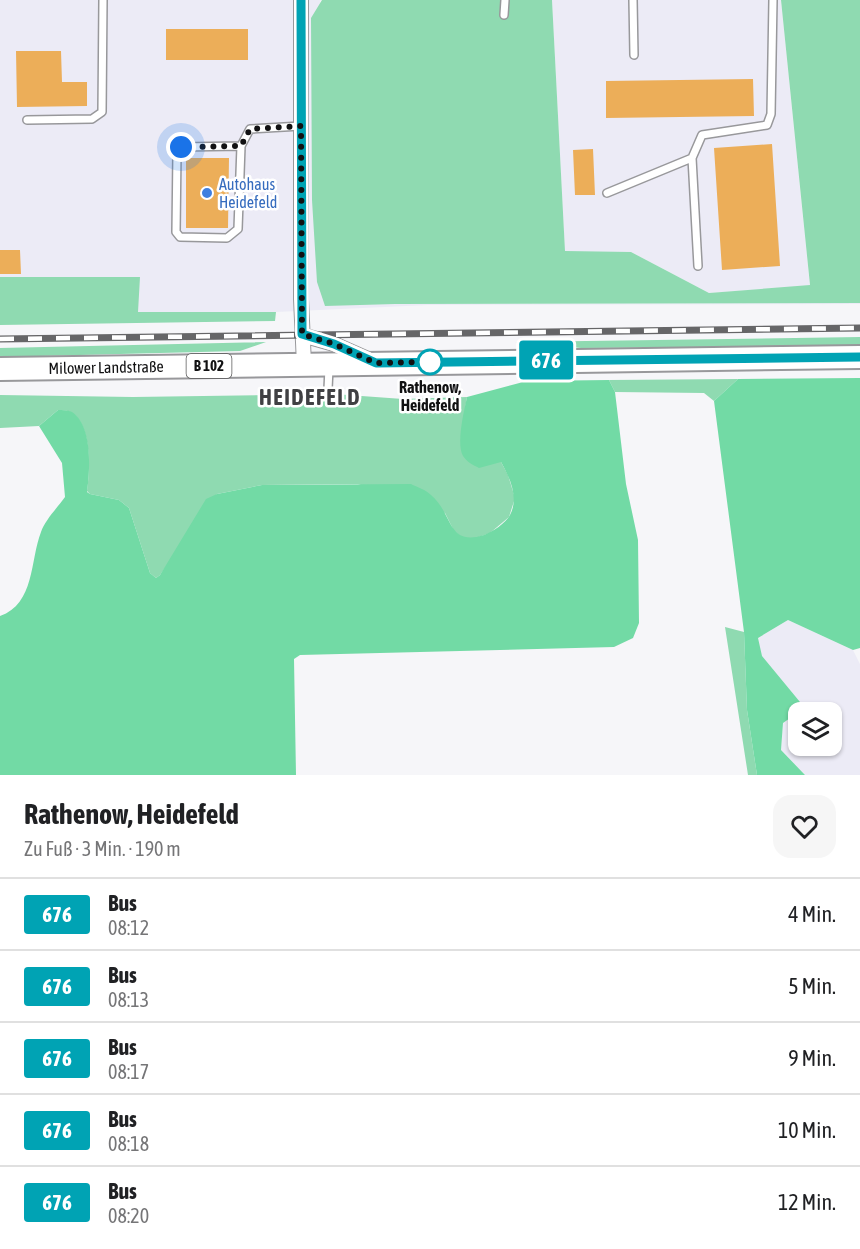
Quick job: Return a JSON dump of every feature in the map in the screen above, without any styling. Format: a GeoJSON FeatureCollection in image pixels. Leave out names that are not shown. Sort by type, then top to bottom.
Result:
{"type":"FeatureCollection","features":[{"type":"Feature","properties":{"kind":"main road","name":"Milower Landstraße"},"geometry":{"type":"LineString","coordinates":[[0,369],[860,357]]}},
{"type":"Feature","properties":{"kind":"street"},"geometry":{"type":"LineString","coordinates":[[301,0],[304,364]]}},
{"type":"Feature","properties":{"kind":"street"},"geometry":{"type":"LineString","coordinates":[[302,334],[334,344],[376,363]]}},
{"type":"Feature","properties":{"kind":"lane"},"geometry":{"type":"LineString","coordinates":[[27,120],[92,119],[102,112],[103,0]]}},
{"type":"Feature","properties":{"kind":"lane"},"geometry":{"type":"LineString","coordinates":[[504,15],[505,0]]}},
{"type":"Feature","properties":{"kind":"lane"},"geometry":{"type":"LineString","coordinates":[[633,0],[634,55]]}},
{"type":"Feature","properties":{"kind":"lane"},"geometry":{"type":"LineString","coordinates":[[698,266],[692,158],[702,135],[767,125],[771,114],[773,0]]}},
{"type":"Feature","properties":{"kind":"lane"},"geometry":{"type":"LineString","coordinates":[[241,146],[181,147],[177,152],[176,232],[180,237],[227,238],[238,229],[241,146],[250,129],[301,126]]}},
{"type":"Feature","properties":{"kind":"lane"},"geometry":{"type":"LineString","coordinates":[[607,193],[692,158]]}},
{"type":"Feature","properties":{"kind":"lane"},"geometry":{"type":"LineString","coordinates":[[328,389],[329,363]]}},
{"type":"Feature","properties":{"kind":"shaded area"},"geometry":{"type":"Polygon","coordinates":[[[0,0],[322,0],[320,1],[395,304],[860,304],[428,305],[276,312],[137,312],[139,277],[0,277],[0,0]]]}},
{"type":"Feature","properties":{"kind":"shaded area"},"geometry":{"type":"Polygon","coordinates":[[[552,0],[781,0],[810,286],[709,293],[631,252],[565,252],[552,0]]]}},
{"type":"Feature","properties":{"kind":"shaded area"},"geometry":{"type":"Polygon","coordinates":[[[788,620],[853,650],[860,664],[860,775],[805,775],[781,750],[783,723],[788,720],[788,756],[842,756],[842,702],[800,702],[761,656],[758,638],[788,620]]]}},
{"type":"Feature","properties":{"kind":"green space"},"geometry":{"type":"Polygon","coordinates":[[[322,0],[552,0],[565,251],[631,252],[709,293],[810,285],[781,0],[860,0],[860,303],[325,306],[317,282],[312,200],[311,18],[322,0]]]}},
{"type":"Feature","properties":{"kind":"green space"},"geometry":{"type":"Polygon","coordinates":[[[0,277],[140,277],[138,312],[276,312],[275,321],[0,325],[0,277]]]}},
{"type":"Feature","properties":{"kind":"green space"},"geometry":{"type":"Polygon","coordinates":[[[860,337],[860,346],[581,348],[515,342],[860,337]]]}},
{"type":"Feature","properties":{"kind":"green space"},"geometry":{"type":"Polygon","coordinates":[[[266,342],[240,351],[0,357],[0,348],[266,342]]]}},
{"type":"Feature","properties":{"kind":"green space"},"geometry":{"type":"Polygon","coordinates":[[[860,378],[860,648],[853,650],[788,620],[758,638],[762,656],[800,702],[788,702],[788,720],[783,723],[781,750],[805,775],[757,775],[747,710],[744,632],[714,401],[738,379],[860,378]]]}},
{"type":"Feature","properties":{"kind":"green space"},"geometry":{"type":"Polygon","coordinates":[[[738,379],[714,401],[704,393],[615,392],[609,380],[738,379]]]}},
{"type":"Feature","properties":{"kind":"green space"},"geometry":{"type":"Polygon","coordinates":[[[609,380],[615,392],[626,484],[638,540],[639,623],[633,638],[614,647],[300,655],[294,659],[296,775],[0,775],[0,616],[20,602],[30,580],[43,527],[65,497],[62,463],[39,426],[58,410],[72,412],[84,427],[88,449],[87,492],[119,500],[129,508],[150,573],[156,578],[206,499],[217,494],[262,485],[411,484],[427,492],[438,502],[452,526],[463,536],[487,534],[499,527],[510,515],[514,502],[513,495],[510,481],[501,462],[479,468],[463,456],[460,436],[467,397],[527,381],[609,380]]]}},
{"type":"Feature","properties":{"kind":"green space"},"geometry":{"type":"Polygon","coordinates":[[[334,394],[403,399],[467,397],[461,434],[501,462],[508,475],[515,498],[509,517],[490,533],[476,538],[463,538],[454,531],[445,513],[358,484],[262,485],[217,494],[156,578],[150,573],[129,508],[119,500],[90,494],[87,491],[88,449],[79,419],[70,412],[58,410],[39,426],[0,428],[0,395],[133,397],[334,394]]]}},
{"type":"Feature","properties":{"kind":"green space"},"geometry":{"type":"Polygon","coordinates":[[[725,627],[744,632],[747,710],[757,775],[748,775],[725,627]]]}},
{"type":"Feature","properties":{"kind":"building"},"geometry":{"type":"Polygon","coordinates":[[[166,29],[248,29],[248,60],[166,60],[166,29]]]}},
{"type":"Feature","properties":{"kind":"building"},"geometry":{"type":"Polygon","coordinates":[[[16,51],[61,51],[62,82],[87,82],[87,106],[17,107],[16,51]]]}},
{"type":"Feature","properties":{"kind":"building"},"geometry":{"type":"Polygon","coordinates":[[[753,79],[754,116],[606,118],[606,81],[753,79]]]}},
{"type":"Feature","properties":{"kind":"building"},"geometry":{"type":"Polygon","coordinates":[[[772,144],[780,266],[722,270],[714,148],[772,144]]]}},
{"type":"Feature","properties":{"kind":"building"},"geometry":{"type":"Polygon","coordinates":[[[593,149],[595,195],[575,195],[573,150],[593,149]]]}},
{"type":"Feature","properties":{"kind":"building","name":"Autohaus Heidefeld"},"geometry":{"type":"Polygon","coordinates":[[[186,158],[229,158],[228,228],[186,228],[186,158]]]}},
{"type":"Feature","properties":{"kind":"building"},"geometry":{"type":"Polygon","coordinates":[[[0,250],[20,250],[21,274],[0,274],[0,250]]]}},
{"type":"Feature","properties":{"kind":"railway"},"geometry":{"type":"LineString","coordinates":[[0,339],[860,328]]}},
{"type":"Feature","properties":{"kind":"bus line","name":"676"},"geometry":{"type":"LineString","coordinates":[[301,0],[302,334],[334,344],[376,363],[860,357]]}},
{"type":"Feature","properties":{"kind":"place","name":"Autohaus Heidefeld"},"geometry":{"type":"Point","coordinates":[207,193]}},
{"type":"Feature","properties":{"kind":"place","name":"Rathenow, Heidefeld"},"geometry":{"type":"Point","coordinates":[430,362]}},
{"type":"Feature","properties":{"kind":"district","name":"HEIDEFELD"},"geometry":{"type":"Point","coordinates":[310,397]}},
{"type":"Feature","properties":{"kind":"route"},"geometry":{"type":"LineString","coordinates":[[181,147],[241,146],[250,129],[269,126],[301,126],[302,334],[334,344],[376,363],[430,362]]}}]}
